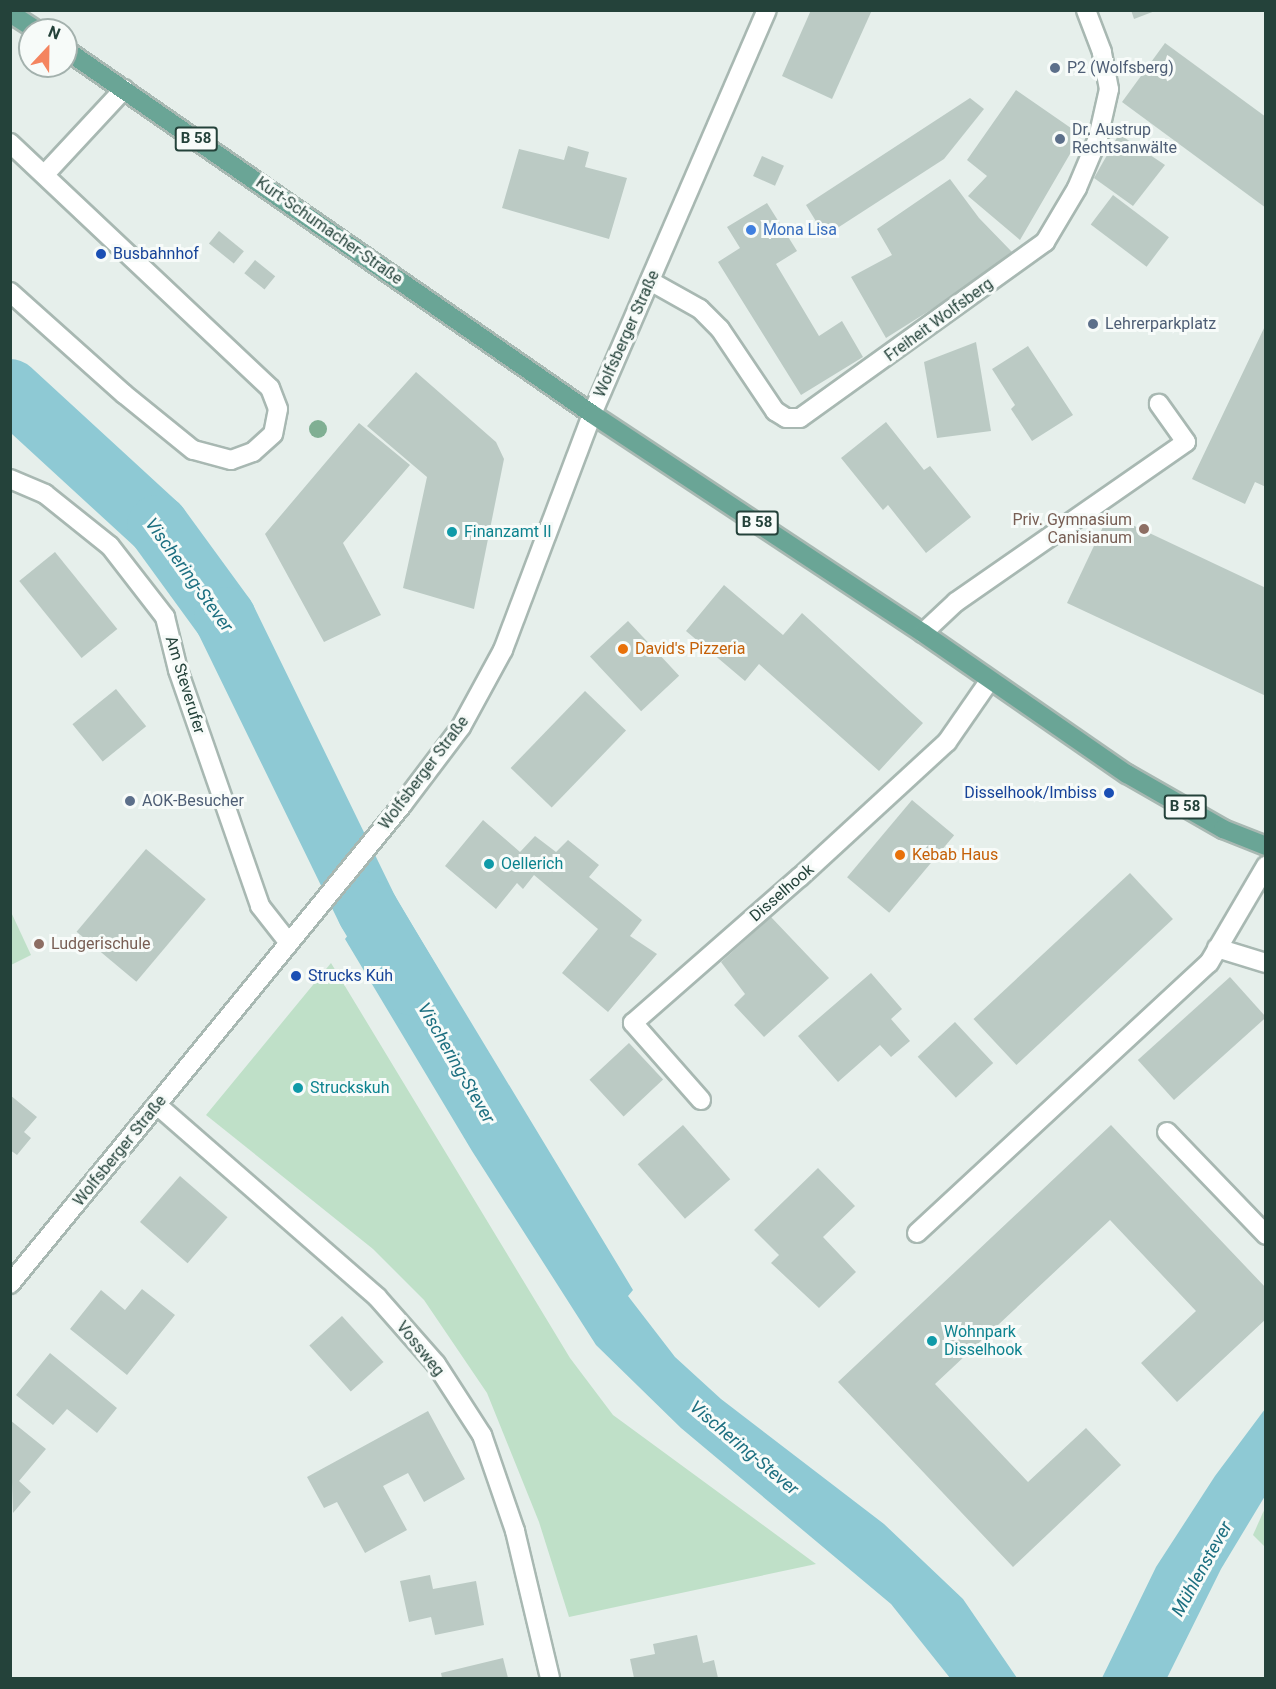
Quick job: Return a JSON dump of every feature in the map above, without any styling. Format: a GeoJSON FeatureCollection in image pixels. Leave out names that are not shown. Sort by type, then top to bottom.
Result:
{"type":"FeatureCollection","features":[{"type":"Feature","properties":{"kind":"main road","name":"Kurt-Schumacher-Straße"},"geometry":{"type":"LineString","coordinates":[[78,58],[592,414]]}},
{"type":"Feature","properties":{"kind":"main road","name":"B 58"},"geometry":{"type":"LineString","coordinates":[[592,414],[923,633],[1127,774],[1223,828],[1266,846]]}},
{"type":"Feature","properties":{"kind":"street","name":"Wolfsberger Straße"},"geometry":{"type":"LineString","coordinates":[[10,1284],[382,830],[461,727],[504,650],[592,414],[767,10]]}},
{"type":"Feature","properties":{"kind":"street","name":"Freiheit Wolfsberg"},"geometry":{"type":"LineString","coordinates":[[650,281],[700,309],[720,328],[775,411],[786,418],[800,418],[1045,242],[1063,214],[1098,138],[1109,89],[1102,52],[1086,10]]}},
{"type":"Feature","properties":{"kind":"street"},"geometry":{"type":"LineString","coordinates":[[45,174],[124,89]]}},
{"type":"Feature","properties":{"kind":"street"},"geometry":{"type":"LineString","coordinates":[[10,143],[270,388],[278,409],[273,434],[253,452],[231,460],[193,450],[124,394],[10,292]]}},
{"type":"Feature","properties":{"kind":"street"},"geometry":{"type":"LineString","coordinates":[[923,633],[956,602],[1186,441],[1159,404]]}},
{"type":"Feature","properties":{"kind":"street","name":"Am Steverufer"},"geometry":{"type":"LineString","coordinates":[[10,479],[45,494],[110,546],[165,617],[178,670],[260,906],[290,943]]}},
{"type":"Feature","properties":{"kind":"street","name":"Disselhook"},"geometry":{"type":"LineString","coordinates":[[701,1100],[633,1023],[800,877],[947,742],[990,680]]}},
{"type":"Feature","properties":{"kind":"street"},"geometry":{"type":"LineString","coordinates":[[917,1233],[1209,963],[1266,866]]}},
{"type":"Feature","properties":{"kind":"street"},"geometry":{"type":"LineString","coordinates":[[1217,948],[1266,963]]}},
{"type":"Feature","properties":{"kind":"street","name":"Vossweg"},"geometry":{"type":"LineString","coordinates":[[157,1105],[377,1297],[436,1365],[482,1435],[515,1531],[550,1678]]}},
{"type":"Feature","properties":{"kind":"street"},"geometry":{"type":"LineString","coordinates":[[1167,1132],[1266,1235]]}},
{"type":"Feature","properties":{"kind":"green space"},"geometry":{"type":"Polygon","coordinates":[[[11,912],[31,955],[10,965],[11,912]]]}},
{"type":"Feature","properties":{"kind":"green space"},"geometry":{"type":"Polygon","coordinates":[[[331,963],[570,1358],[613,1415],[816,1564],[569,1617],[539,1522],[487,1393],[424,1300],[373,1249],[206,1115],[331,963]]]}},
{"type":"Feature","properties":{"kind":"green space"},"geometry":{"type":"Polygon","coordinates":[[[1265,1508],[1265,1547],[1253,1535],[1265,1508]]]}},
{"type":"Feature","properties":{"kind":"water"},"geometry":{"type":"Polygon","coordinates":[[[388,885],[633,1290],[628,1296],[675,1357],[721,1399],[884,1524],[963,1599],[1017,1678],[950,1678],[891,1604],[681,1428],[596,1345],[472,1151],[345,939],[388,885]]]}},
{"type":"Feature","properties":{"kind":"water","name":"Mühlenstever"},"geometry":{"type":"Polygon","coordinates":[[[1265,1409],[1265,1496],[1221,1569],[1167,1678],[1102,1678],[1156,1567],[1215,1476],[1265,1409]]]}},
{"type":"Feature","properties":{"kind":"building"},"geometry":{"type":"Polygon","coordinates":[[[811,10],[872,10],[832,99],[782,76],[811,10]]]}},
{"type":"Feature","properties":{"kind":"building"},"geometry":{"type":"Polygon","coordinates":[[[1131,10],[1155,10],[1155,11],[1134,19],[1131,10]]]}},
{"type":"Feature","properties":{"kind":"building"},"geometry":{"type":"Polygon","coordinates":[[[1165,43],[1266,117],[1266,208],[1122,102],[1165,43]]]}},
{"type":"Feature","properties":{"kind":"building"},"geometry":{"type":"Polygon","coordinates":[[[1016,90],[1081,135],[1020,240],[968,196],[987,176],[967,160],[1016,90]]]}},
{"type":"Feature","properties":{"kind":"building"},"geometry":{"type":"Polygon","coordinates":[[[970,98],[984,109],[944,159],[825,236],[806,205],[970,98]]]}},
{"type":"Feature","properties":{"kind":"building"},"geometry":{"type":"Polygon","coordinates":[[[1119,134],[1165,165],[1133,206],[1094,178],[1119,134]]]}},
{"type":"Feature","properties":{"kind":"building"},"geometry":{"type":"Polygon","coordinates":[[[568,146],[589,152],[585,167],[627,178],[609,239],[502,208],[519,149],[564,160],[568,146]]]}},
{"type":"Feature","properties":{"kind":"building"},"geometry":{"type":"Polygon","coordinates":[[[762,156],[784,166],[775,186],[753,176],[762,156]]]}},
{"type":"Feature","properties":{"kind":"building"},"geometry":{"type":"Polygon","coordinates":[[[950,179],[979,218],[1012,252],[967,287],[886,338],[851,277],[892,255],[877,229],[950,179]]]}},
{"type":"Feature","properties":{"kind":"building"},"geometry":{"type":"Polygon","coordinates":[[[1113,195],[1169,237],[1147,267],[1091,225],[1113,195]]]}},
{"type":"Feature","properties":{"kind":"building"},"geometry":{"type":"Polygon","coordinates":[[[767,203],[797,251],[776,264],[819,336],[842,321],[863,357],[801,395],[718,262],[740,248],[727,227],[767,203]]]}},
{"type":"Feature","properties":{"kind":"building"},"geometry":{"type":"Polygon","coordinates":[[[219,231],[244,251],[234,264],[209,243],[219,231]]]}},
{"type":"Feature","properties":{"kind":"building"},"geometry":{"type":"Polygon","coordinates":[[[255,260],[275,276],[265,290],[244,273],[255,260]]]}},
{"type":"Feature","properties":{"kind":"building"},"geometry":{"type":"Polygon","coordinates":[[[1266,324],[1266,487],[1255,482],[1245,504],[1192,479],[1266,324]]]}},
{"type":"Feature","properties":{"kind":"building"},"geometry":{"type":"Polygon","coordinates":[[[976,342],[991,431],[937,438],[924,362],[976,342]]]}},
{"type":"Feature","properties":{"kind":"building"},"geometry":{"type":"Polygon","coordinates":[[[1028,346],[1073,415],[1032,441],[1011,409],[1015,405],[992,369],[1028,346]]]}},
{"type":"Feature","properties":{"kind":"building","name":"Finanzamt II"},"geometry":{"type":"Polygon","coordinates":[[[416,372],[496,442],[504,459],[474,609],[403,588],[427,477],[367,426],[416,372]]]}},
{"type":"Feature","properties":{"kind":"building"},"geometry":{"type":"Polygon","coordinates":[[[886,422],[924,470],[930,466],[971,517],[926,553],[888,505],[883,510],[841,458],[886,422]]]}},
{"type":"Feature","properties":{"kind":"building"},"geometry":{"type":"Polygon","coordinates":[[[359,423],[410,465],[343,543],[381,615],[324,642],[265,534],[359,423]]]}},
{"type":"Feature","properties":{"kind":"building"},"geometry":{"type":"Polygon","coordinates":[[[1109,514],[1266,588],[1266,696],[1067,603],[1109,514]]]}},
{"type":"Feature","properties":{"kind":"building"},"geometry":{"type":"Polygon","coordinates":[[[55,552],[117,629],[82,658],[19,581],[55,552]]]}},
{"type":"Feature","properties":{"kind":"building"},"geometry":{"type":"Polygon","coordinates":[[[724,585],[783,635],[802,613],[923,723],[879,771],[759,664],[745,681],[686,631],[724,585]]]}},
{"type":"Feature","properties":{"kind":"building"},"geometry":{"type":"Polygon","coordinates":[[[628,621],[679,676],[641,711],[590,656],[628,621]]]}},
{"type":"Feature","properties":{"kind":"building"},"geometry":{"type":"Polygon","coordinates":[[[116,689],[146,726],[103,762],[72,724],[116,689]]]}},
{"type":"Feature","properties":{"kind":"building"},"geometry":{"type":"Polygon","coordinates":[[[585,691],[626,731],[552,808],[511,768],[585,691]]]}},
{"type":"Feature","properties":{"kind":"building","name":"Kebab Haus"},"geometry":{"type":"Polygon","coordinates":[[[912,800],[954,835],[889,913],[847,877],[912,800]]]}},
{"type":"Feature","properties":{"kind":"building"},"geometry":{"type":"Polygon","coordinates":[[[483,820],[520,852],[535,836],[556,852],[568,840],[599,865],[589,877],[642,920],[630,936],[657,954],[608,1012],[562,973],[598,929],[534,875],[523,889],[517,883],[496,909],[445,866],[483,820]]]}},
{"type":"Feature","properties":{"kind":"building"},"geometry":{"type":"Polygon","coordinates":[[[146,849],[206,899],[136,982],[77,932],[146,849]]]}},
{"type":"Feature","properties":{"kind":"building"},"geometry":{"type":"Polygon","coordinates":[[[1130,873],[1173,919],[1016,1065],[973,1019],[1130,873]]]}},
{"type":"Feature","properties":{"kind":"building"},"geometry":{"type":"Polygon","coordinates":[[[771,917],[829,978],[764,1037],[734,1005],[745,994],[721,962],[771,917]]]}},
{"type":"Feature","properties":{"kind":"building"},"geometry":{"type":"Polygon","coordinates":[[[871,973],[902,1009],[891,1019],[910,1041],[891,1057],[880,1045],[838,1082],[798,1036],[871,973]]]}},
{"type":"Feature","properties":{"kind":"building"},"geometry":{"type":"Polygon","coordinates":[[[1230,977],[1266,1017],[1174,1100],[1138,1060],[1230,977]]]}},
{"type":"Feature","properties":{"kind":"building"},"geometry":{"type":"Polygon","coordinates":[[[955,1022],[993,1063],[956,1098],[918,1057],[955,1022]]]}},
{"type":"Feature","properties":{"kind":"building"},"geometry":{"type":"Polygon","coordinates":[[[629,1043],[663,1080],[624,1116],[590,1080],[629,1043]]]}},
{"type":"Feature","properties":{"kind":"building"},"geometry":{"type":"Polygon","coordinates":[[[10,1095],[37,1117],[24,1132],[31,1138],[17,1155],[10,1150],[10,1095]]]}},
{"type":"Feature","properties":{"kind":"building"},"geometry":{"type":"Polygon","coordinates":[[[683,1125],[730,1179],[685,1219],[638,1164],[683,1125]]]}},
{"type":"Feature","properties":{"kind":"building","name":"Wohnpark Disselhook"},"geometry":{"type":"Polygon","coordinates":[[[1111,1125],[1266,1288],[1266,1319],[1177,1402],[1141,1363],[1196,1311],[1110,1220],[935,1384],[1028,1482],[1086,1428],[1121,1465],[1013,1567],[838,1382],[1111,1125]]]}},
{"type":"Feature","properties":{"kind":"building"},"geometry":{"type":"Polygon","coordinates":[[[818,1168],[855,1206],[823,1237],[856,1272],[819,1308],[771,1263],[779,1255],[754,1230],[818,1168]]]}},
{"type":"Feature","properties":{"kind":"building"},"geometry":{"type":"Polygon","coordinates":[[[180,1176],[228,1217],[188,1263],[140,1222],[180,1176]]]}},
{"type":"Feature","properties":{"kind":"building"},"geometry":{"type":"Polygon","coordinates":[[[142,1289],[175,1315],[127,1375],[70,1329],[101,1290],[125,1310],[142,1289]]]}},
{"type":"Feature","properties":{"kind":"building"},"geometry":{"type":"Polygon","coordinates":[[[342,1316],[383,1362],[351,1392],[309,1345],[342,1316]]]}},
{"type":"Feature","properties":{"kind":"building"},"geometry":{"type":"Polygon","coordinates":[[[50,1353],[117,1408],[97,1433],[67,1409],[53,1425],[16,1395],[50,1353]]]}},
{"type":"Feature","properties":{"kind":"building"},"geometry":{"type":"Polygon","coordinates":[[[428,1411],[465,1479],[424,1502],[408,1473],[383,1486],[407,1530],[365,1553],[337,1502],[324,1508],[307,1477],[428,1411]]]}},
{"type":"Feature","properties":{"kind":"building"},"geometry":{"type":"Polygon","coordinates":[[[10,1420],[46,1449],[19,1481],[31,1492],[13,1513],[10,1420]]]}},
{"type":"Feature","properties":{"kind":"building"},"geometry":{"type":"Polygon","coordinates":[[[430,1575],[433,1589],[476,1581],[484,1625],[435,1635],[431,1617],[409,1622],[400,1581],[430,1575]]]}},
{"type":"Feature","properties":{"kind":"building"},"geometry":{"type":"Polygon","coordinates":[[[697,1635],[703,1663],[714,1660],[718,1678],[634,1678],[630,1659],[655,1654],[653,1644],[697,1635]]]}},
{"type":"Feature","properties":{"kind":"building"},"geometry":{"type":"Polygon","coordinates":[[[503,1658],[508,1678],[442,1678],[441,1673],[503,1658]]]}},
{"type":"Feature","properties":{"kind":"waterway","name":"Vischering-Stever"},"geometry":{"type":"LineString","coordinates":[[10,390],[158,526],[225,618],[368,911],[411,984]]}},
{"type":"Feature","properties":{"kind":"place","name":"P2 (Wolfsberg)"},"geometry":{"type":"Point","coordinates":[1055,68]}},
{"type":"Feature","properties":{"kind":"place","name":"Dr. Austrup Rechtsanwälte"},"geometry":{"type":"Point","coordinates":[1060,139]}},
{"type":"Feature","properties":{"kind":"place","name":"Mona Lisa"},"geometry":{"type":"Point","coordinates":[751,230]}},
{"type":"Feature","properties":{"kind":"place","name":"Busbahnhof"},"geometry":{"type":"Point","coordinates":[101,254]}},
{"type":"Feature","properties":{"kind":"place","name":"Lehrerparkplatz"},"geometry":{"type":"Point","coordinates":[1093,324]}},
{"type":"Feature","properties":{"kind":"place","name":"Priv. Gymnasium Canisianum"},"geometry":{"type":"Point","coordinates":[1144,529]}},
{"type":"Feature","properties":{"kind":"place","name":"Finanzamt II"},"geometry":{"type":"Point","coordinates":[452,532]}},
{"type":"Feature","properties":{"kind":"place","name":"David's Pizzeria"},"geometry":{"type":"Point","coordinates":[623,649]}},
{"type":"Feature","properties":{"kind":"place","name":"Disselhook/Imbiss"},"geometry":{"type":"Point","coordinates":[1109,793]}},
{"type":"Feature","properties":{"kind":"place","name":"AOK-Besucher"},"geometry":{"type":"Point","coordinates":[130,801]}},
{"type":"Feature","properties":{"kind":"place","name":"Kebab Haus"},"geometry":{"type":"Point","coordinates":[900,855]}},
{"type":"Feature","properties":{"kind":"place","name":"Oellerich"},"geometry":{"type":"Point","coordinates":[489,864]}},
{"type":"Feature","properties":{"kind":"place","name":"Ludgerischule"},"geometry":{"type":"Point","coordinates":[39,944]}},
{"type":"Feature","properties":{"kind":"place","name":"Strucks Kuh"},"geometry":{"type":"Point","coordinates":[296,976]}},
{"type":"Feature","properties":{"kind":"place","name":"Struckskuh"},"geometry":{"type":"Point","coordinates":[298,1088]}},
{"type":"Feature","properties":{"kind":"place","name":"Wohnpark Disselhook"},"geometry":{"type":"Point","coordinates":[932,1341]}}]}
